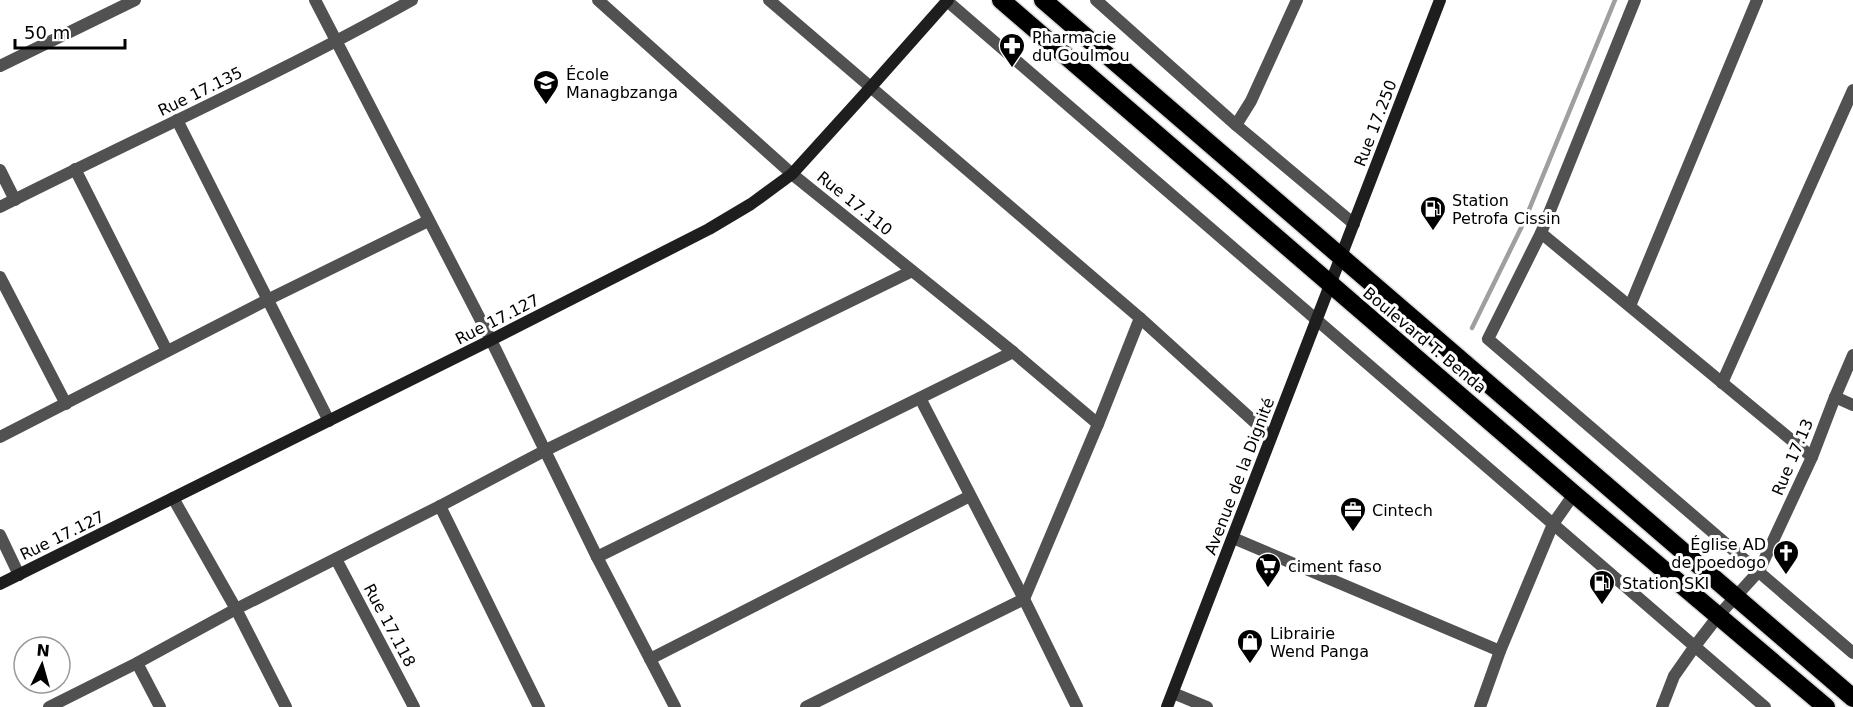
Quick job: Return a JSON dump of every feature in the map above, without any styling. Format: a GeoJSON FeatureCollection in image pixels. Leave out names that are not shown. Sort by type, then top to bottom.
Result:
{"type":"FeatureCollection","features":[{"type":"Feature","properties":{"kind":"highway","name":"Boulevard T. Benda"},"geometry":{"type":"LineString","coordinates":[[1001,0],[1330,285],[1826,707]]}},
{"type":"Feature","properties":{"kind":"highway","name":"Boulevard T. Benda"},"geometry":{"type":"LineString","coordinates":[[1043,0],[1853,698]]}},
{"type":"Feature","properties":{"kind":"street"},"geometry":{"type":"LineString","coordinates":[[0,66],[135,0]]}},
{"type":"Feature","properties":{"kind":"street"},"geometry":{"type":"LineString","coordinates":[[315,0],[491,340],[597,557],[675,707]]}},
{"type":"Feature","properties":{"kind":"street","name":"Rue 17.135"},"geometry":{"type":"LineString","coordinates":[[0,207],[338,41],[412,0]]}},
{"type":"Feature","properties":{"kind":"street","name":"Rue 17.110"},"geometry":{"type":"LineString","coordinates":[[598,0],[614,5],[792,174],[1013,352],[1098,424]]}},
{"type":"Feature","properties":{"kind":"street"},"geometry":{"type":"LineString","coordinates":[[769,0],[1140,318],[1272,437]]}},
{"type":"Feature","properties":{"kind":"street"},"geometry":{"type":"LineString","coordinates":[[947,0],[1765,707]]}},
{"type":"Feature","properties":{"kind":"street","name":"Rue 17.127"},"geometry":{"type":"LineString","coordinates":[[0,584],[491,340],[709,229],[751,204],[792,174],[947,0]]}},
{"type":"Feature","properties":{"kind":"street"},"geometry":{"type":"LineString","coordinates":[[1096,0],[1236,125],[1354,224]]}},
{"type":"Feature","properties":{"kind":"street","name":"Rue 17.250"},"geometry":{"type":"LineString","coordinates":[[1341,258],[1440,0]]}},
{"type":"Feature","properties":{"kind":"street"},"geometry":{"type":"LineString","coordinates":[[1635,0],[1541,233],[1488,339],[1853,653]]}},
{"type":"Feature","properties":{"kind":"street"},"geometry":{"type":"LineString","coordinates":[[1630,306],[1757,0]]}},
{"type":"Feature","properties":{"kind":"street"},"geometry":{"type":"LineString","coordinates":[[1236,125],[1251,101],[1296,1]]}},
{"type":"Feature","properties":{"kind":"street"},"geometry":{"type":"LineString","coordinates":[[1722,383],[1853,90]]}},
{"type":"Feature","properties":{"kind":"street"},"geometry":{"type":"LineString","coordinates":[[177,120],[329,421]]}},
{"type":"Feature","properties":{"kind":"street"},"geometry":{"type":"LineString","coordinates":[[75,169],[167,351]]}},
{"type":"Feature","properties":{"kind":"street"},"geometry":{"type":"LineString","coordinates":[[0,170],[15,200]]}},
{"type":"Feature","properties":{"kind":"street"},"geometry":{"type":"LineString","coordinates":[[0,437],[267,300],[428,221]]}},
{"type":"Feature","properties":{"kind":"street"},"geometry":{"type":"LineString","coordinates":[[1541,233],[1812,457]]}},
{"type":"Feature","properties":{"kind":"street","name":"Avenue de la Dignité"},"geometry":{"type":"LineString","coordinates":[[1167,707],[1341,258]]}},
{"type":"Feature","properties":{"kind":"street"},"geometry":{"type":"LineString","coordinates":[[49,707],[546,450],[912,271]]}},
{"type":"Feature","properties":{"kind":"street"},"geometry":{"type":"LineString","coordinates":[[0,276],[66,404]]}},
{"type":"Feature","properties":{"kind":"street"},"geometry":{"type":"LineString","coordinates":[[806,707],[1024,599],[1140,318]]}},
{"type":"Feature","properties":{"kind":"street"},"geometry":{"type":"LineString","coordinates":[[597,557],[1013,352]]}},
{"type":"Feature","properties":{"kind":"street","name":"Rue 17.13"},"geometry":{"type":"LineString","coordinates":[[1662,707],[1674,676],[1695,646],[1719,615],[1759,571],[1812,457],[1853,355]]}},
{"type":"Feature","properties":{"kind":"street"},"geometry":{"type":"LineString","coordinates":[[1835,397],[1853,405]]}},
{"type":"Feature","properties":{"kind":"street"},"geometry":{"type":"LineString","coordinates":[[920,398],[1077,707]]}},
{"type":"Feature","properties":{"kind":"street"},"geometry":{"type":"LineString","coordinates":[[1480,707],[1500,651],[1553,524],[1574,494]]}},
{"type":"Feature","properties":{"kind":"street"},"geometry":{"type":"LineString","coordinates":[[650,659],[970,496]]}},
{"type":"Feature","properties":{"kind":"street"},"geometry":{"type":"LineString","coordinates":[[173,498],[236,609],[286,707]]}},
{"type":"Feature","properties":{"kind":"street"},"geometry":{"type":"LineString","coordinates":[[440,506],[539,707]]}},
{"type":"Feature","properties":{"kind":"street"},"geometry":{"type":"LineString","coordinates":[[0,535],[19,575]]}},
{"type":"Feature","properties":{"kind":"street"},"geometry":{"type":"LineString","coordinates":[[1233,538],[1500,651]]}},
{"type":"Feature","properties":{"kind":"street","name":"Rue 17.118"},"geometry":{"type":"LineString","coordinates":[[336,559],[414,707]]}},
{"type":"Feature","properties":{"kind":"street"},"geometry":{"type":"LineString","coordinates":[[137,663],[159,707]]}},
{"type":"Feature","properties":{"kind":"street"},"geometry":{"type":"LineString","coordinates":[[1173,693],[1207,707]]}},
{"type":"Feature","properties":{"kind":"waterway"},"geometry":{"type":"LineString","coordinates":[[1472,328],[1524,222],[1615,0]]}},
{"type":"Feature","properties":{"kind":"place","name":"Pharmacie du Goulmou"},"geometry":{"type":"Point","coordinates":[1012,69]}},
{"type":"Feature","properties":{"kind":"place","name":"École Managbzanga"},"geometry":{"type":"Point","coordinates":[546,106]}},
{"type":"Feature","properties":{"kind":"place","name":"Station Petrofa Cissin"},"geometry":{"type":"Point","coordinates":[1433,232]}},
{"type":"Feature","properties":{"kind":"place","name":"Cintech"},"geometry":{"type":"Point","coordinates":[1353,533]}},
{"type":"Feature","properties":{"kind":"place","name":"Église AD de poedogo"},"geometry":{"type":"Point","coordinates":[1786,576]}},
{"type":"Feature","properties":{"kind":"place","name":"ciment faso"},"geometry":{"type":"Point","coordinates":[1268,589]}},
{"type":"Feature","properties":{"kind":"place","name":"Station SKI"},"geometry":{"type":"Point","coordinates":[1602,606]}},
{"type":"Feature","properties":{"kind":"place","name":"Librairie Wend Panga"},"geometry":{"type":"Point","coordinates":[1250,665]}}]}
